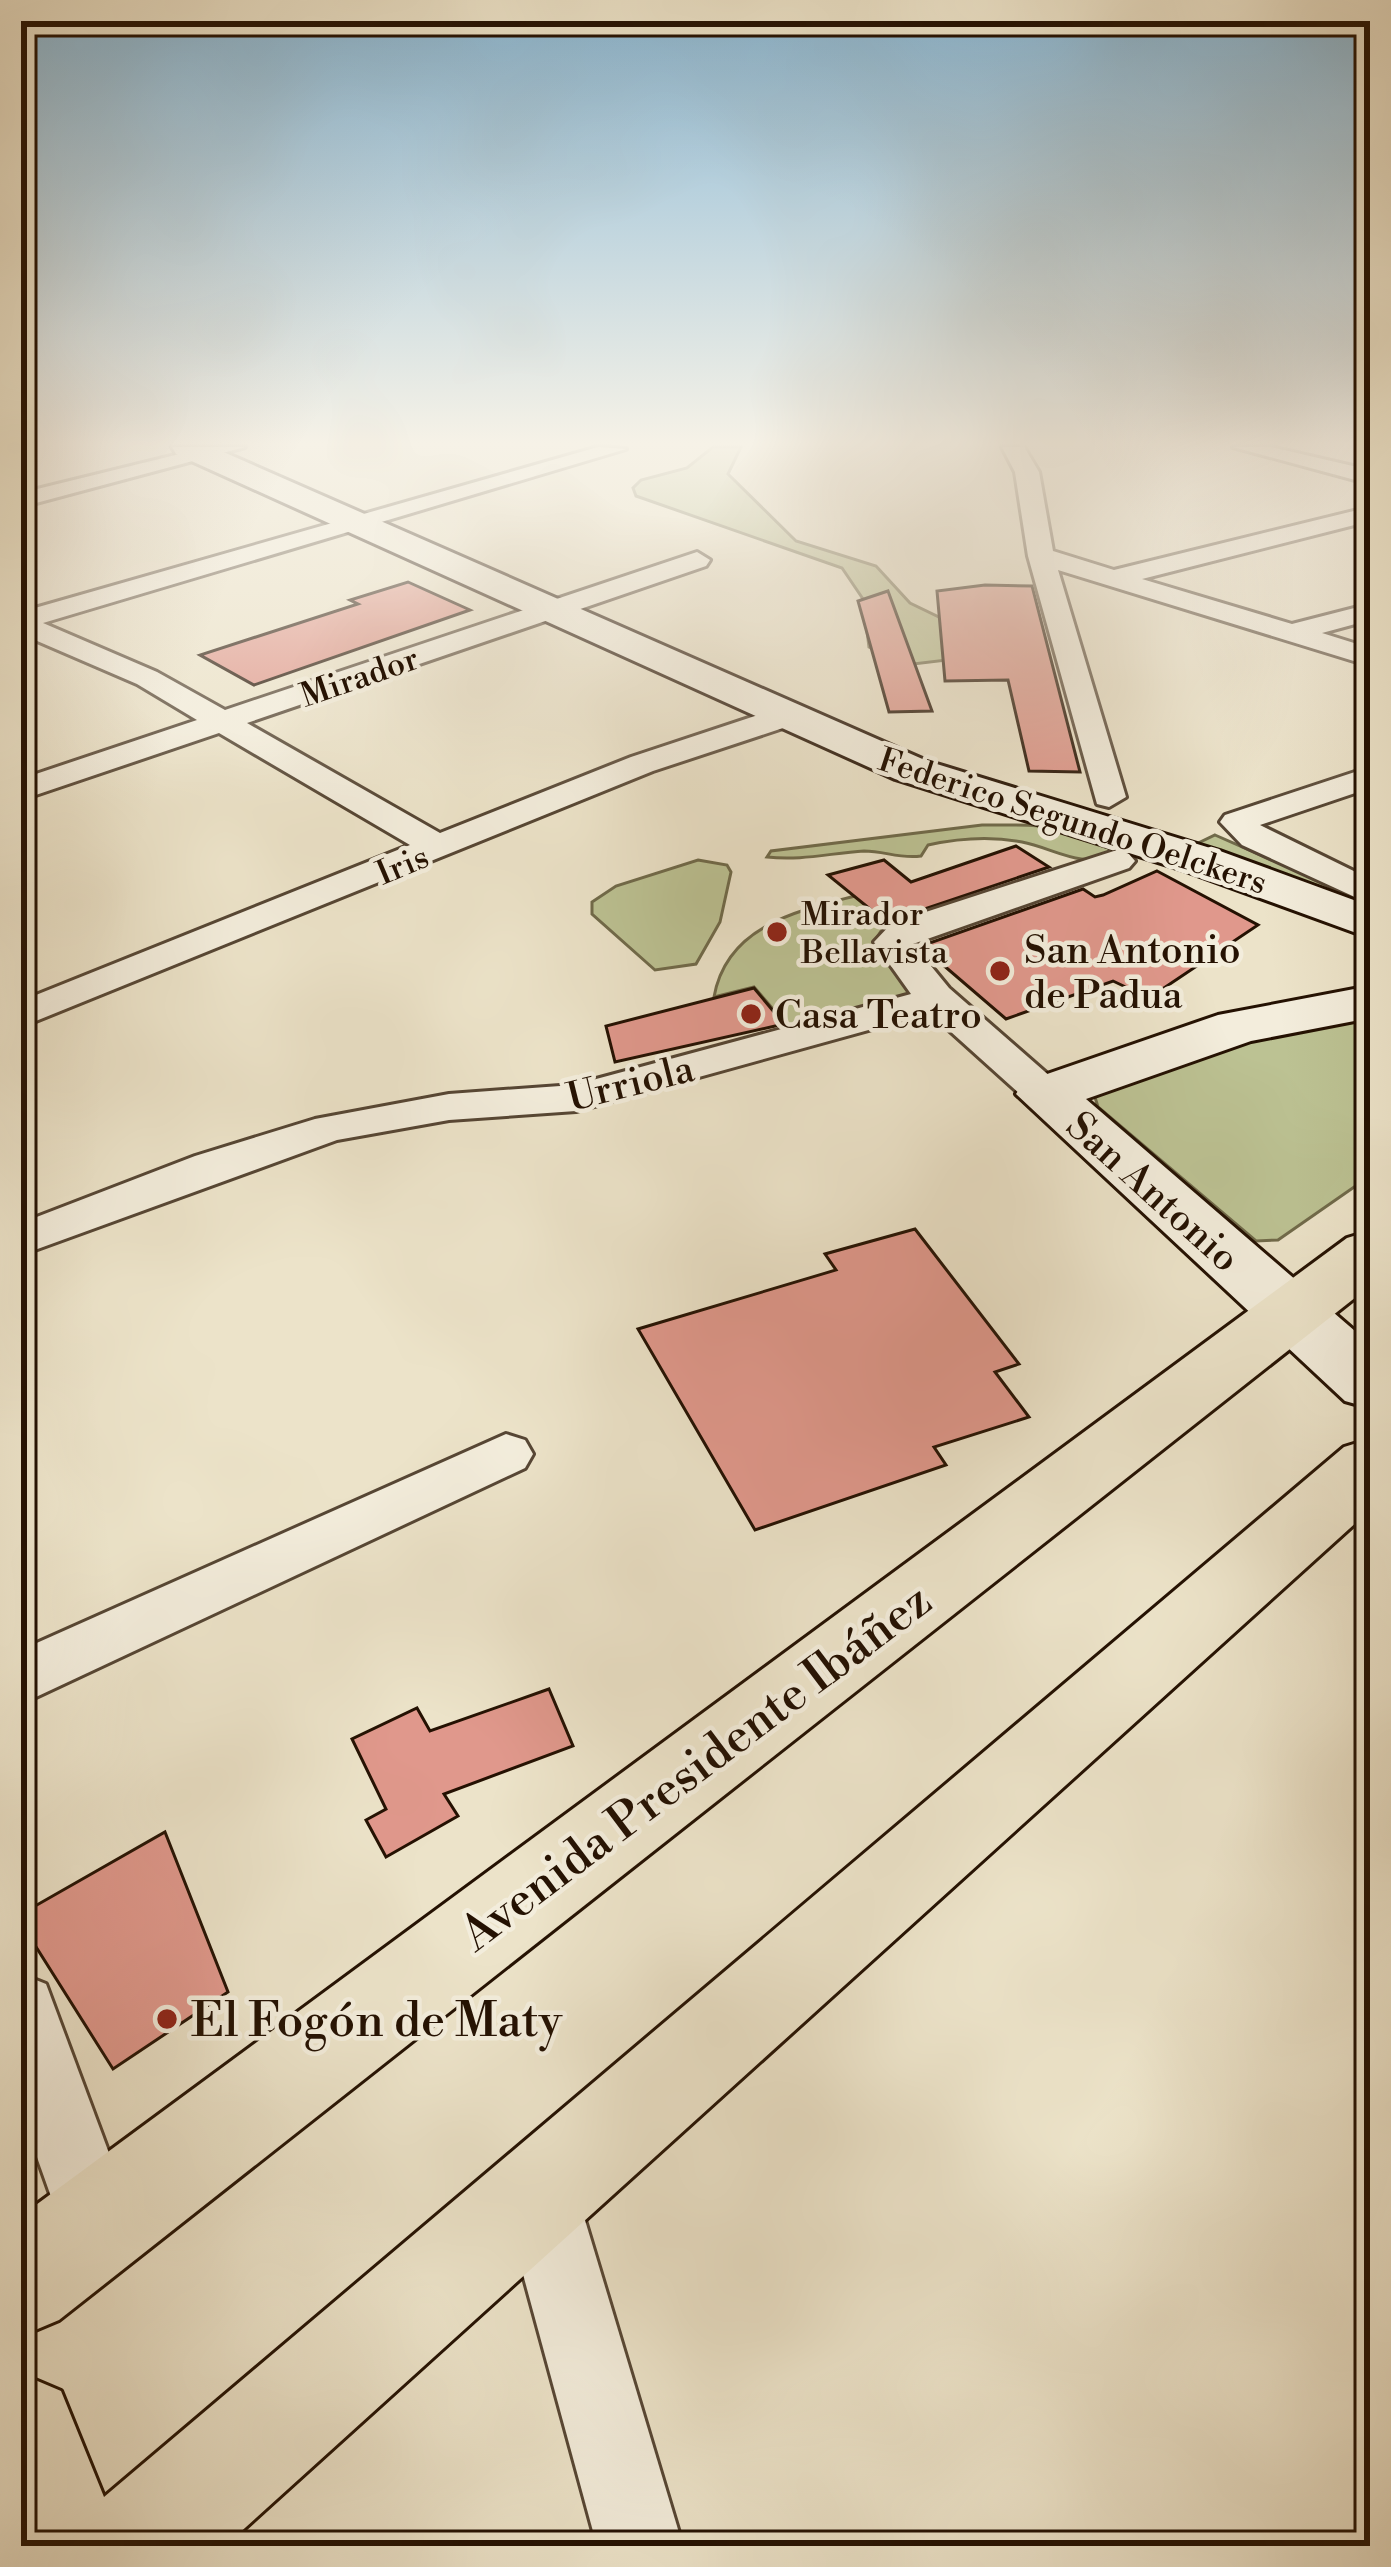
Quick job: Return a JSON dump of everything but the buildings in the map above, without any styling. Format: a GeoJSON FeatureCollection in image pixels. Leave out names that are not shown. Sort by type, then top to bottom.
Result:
{"type":"FeatureCollection","features":[{"type":"Feature","properties":{"kind":"main road","name":"Federico Segundo Oelckers"},"geometry":{"type":"LineString","coordinates":[[455,567],[784,717],[958,787],[1203,861],[1370,923]]}},
{"type":"Feature","properties":{"kind":"main road"},"geometry":{"type":"LineString","coordinates":[[1045,1094],[1238,1027],[1370,1002]]}},
{"type":"Feature","properties":{"kind":"main road","name":"San Antonio"},"geometry":{"type":"LineString","coordinates":[[1045,1094],[1370,1383]]}},
{"type":"Feature","properties":{"kind":"main road","name":"Avenida Presidente Ibáñez"},"geometry":{"type":"LineString","coordinates":[[21,2282],[1370,1253]]}},
{"type":"Feature","properties":{"kind":"main road"},"geometry":{"type":"LineString","coordinates":[[137,2546],[1370,1467]]}},
{"type":"Feature","properties":{"kind":"main road"},"geometry":{"type":"LineString","coordinates":[[21,2431],[64,2546]]}},
{"type":"Feature","properties":{"kind":"street"},"geometry":{"type":"LineString","coordinates":[[21,623],[207,567]]}},
{"type":"Feature","properties":{"kind":"street","name":"Mirador"},"geometry":{"type":"LineString","coordinates":[[21,790],[677,567]]}},
{"type":"Feature","properties":{"kind":"street"},"geometry":{"type":"LineString","coordinates":[[1044,567],[1109,797]]}},
{"type":"Feature","properties":{"kind":"street"},"geometry":{"type":"LineString","coordinates":[[1076,567],[1370,657]]}},
{"type":"Feature","properties":{"kind":"street"},"geometry":{"type":"LineString","coordinates":[[1052,593],[1158,567]]}},
{"type":"Feature","properties":{"kind":"street"},"geometry":{"type":"LineString","coordinates":[[1292,633],[1370,612]]}},
{"type":"Feature","properties":{"kind":"street"},"geometry":{"type":"LineString","coordinates":[[21,623],[147,678],[440,848]]}},
{"type":"Feature","properties":{"kind":"street","name":"Iris"},"geometry":{"type":"LineString","coordinates":[[21,1015],[642,764],[784,717]]}},
{"type":"Feature","properties":{"kind":"street","name":"Federico Segundo Oelckers"},"geometry":{"type":"LineString","coordinates":[[1370,777],[1238,822],[1254,838],[1370,892]]}},
{"type":"Feature","properties":{"kind":"street"},"geometry":{"type":"LineString","coordinates":[[939,998],[894,953],[893,942],[905,931],[1117,861]]}},
{"type":"Feature","properties":{"kind":"street","name":"San Antonio"},"geometry":{"type":"LineString","coordinates":[[939,998],[1045,1094]]}},
{"type":"Feature","properties":{"kind":"street","name":"Urriola"},"geometry":{"type":"LineString","coordinates":[[21,1240],[211,1166],[330,1128],[416,1112],[576,1098],[939,998]]}},
{"type":"Feature","properties":{"kind":"street"},"geometry":{"type":"LineString","coordinates":[[21,1678],[506,1454]]}},
{"type":"Feature","properties":{"kind":"street"},"geometry":{"type":"LineString","coordinates":[[21,2009],[97,2223]]}},
{"type":"Feature","properties":{"kind":"street"},"geometry":{"type":"LineString","coordinates":[[539,2197],[640,2546]]}},
{"type":"Feature","properties":{"kind":"green space"},"geometry":{"type":"Polygon","coordinates":[[[839,567],[877,567],[910,603],[947,621],[947,660],[905,665],[869,647],[863,599],[839,567]]]}},
{"type":"Feature","properties":{"kind":"green space"},"geometry":{"type":"Polygon","coordinates":[[[982,825],[1070,830],[1087,835],[1113,853],[1079,859],[1022,842],[987,838],[928,845],[921,856],[864,851],[767,857],[771,851],[982,825]]]}},
{"type":"Feature","properties":{"kind":"green space"},"geometry":{"type":"Polygon","coordinates":[[[1215,835],[1370,903],[1370,912],[1190,847],[1215,835]]]}},
{"type":"Feature","properties":{"kind":"green space"},"geometry":{"type":"Polygon","coordinates":[[[698,860],[727,865],[731,872],[720,922],[696,964],[655,970],[592,914],[592,902],[616,886],[698,860]]]}},
{"type":"Feature","properties":{"kind":"green space"},"geometry":{"type":"Polygon","coordinates":[[[882,889],[917,916],[883,928],[876,939],[913,991],[908,996],[791,1030],[754,987],[714,997],[722,970],[756,933],[803,910],[882,889]]]}},
{"type":"Feature","properties":{"kind":"green space"},"geometry":{"type":"Polygon","coordinates":[[[1370,1016],[1370,1176],[1278,1240],[1256,1241],[1098,1107],[1093,1091],[1258,1037],[1370,1016]]]}},
{"type":"Feature","properties":{"kind":"place","name":"Mirador Bellavista"},"geometry":{"type":"Point","coordinates":[777,932]}},
{"type":"Feature","properties":{"kind":"place","name":"San Antonio de Padua"},"geometry":{"type":"Point","coordinates":[1000,971]}},
{"type":"Feature","properties":{"kind":"place","name":"Casa Teatro"},"geometry":{"type":"Point","coordinates":[751,1014]}},
{"type":"Feature","properties":{"kind":"place","name":"El Fogón de Maty"},"geometry":{"type":"Point","coordinates":[167,2019]}}]}
